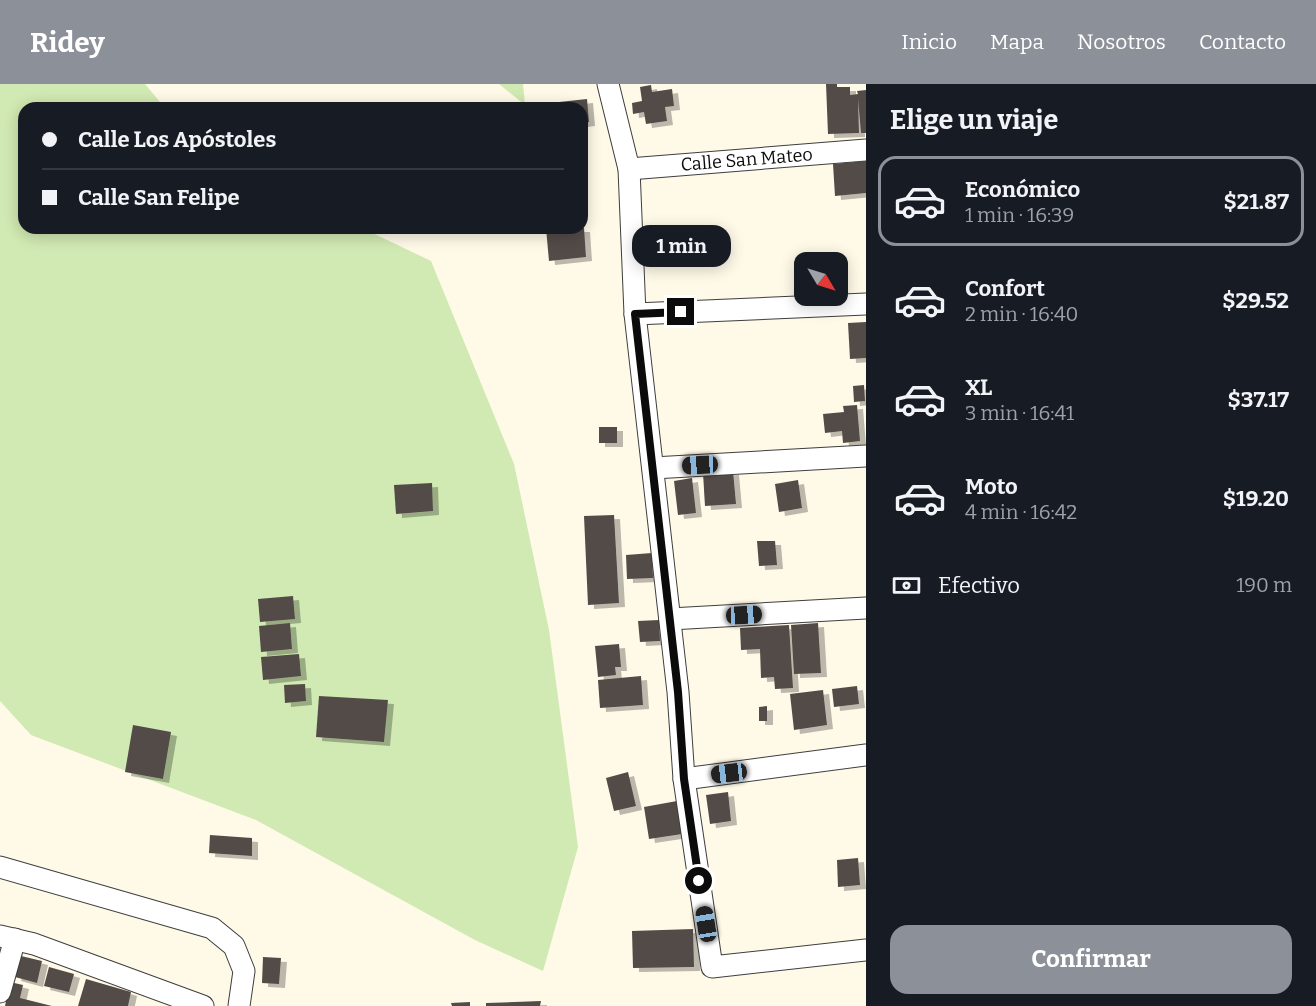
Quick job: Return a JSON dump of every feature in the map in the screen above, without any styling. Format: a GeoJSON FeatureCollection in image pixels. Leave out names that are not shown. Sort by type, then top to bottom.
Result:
{"type":"FeatureCollection","features":[{"type":"Feature","properties":{"kind":"street"},"geometry":{"type":"LineString","coordinates":[[608,84],[629,169],[635,314],[678,692],[684,779],[712,967],[866,950]]}},
{"type":"Feature","properties":{"kind":"street","name":"Calle San Mateo"},"geometry":{"type":"LineString","coordinates":[[629,169],[866,150]]}},
{"type":"Feature","properties":{"kind":"street"},"geometry":{"type":"LineString","coordinates":[[635,314],[866,304]]}},
{"type":"Feature","properties":{"kind":"street"},"geometry":{"type":"LineString","coordinates":[[653,468],[866,456]]}},
{"type":"Feature","properties":{"kind":"street"},"geometry":{"type":"LineString","coordinates":[[670,619],[866,608]]}},
{"type":"Feature","properties":{"kind":"street"},"geometry":{"type":"LineString","coordinates":[[684,779],[866,755]]}},
{"type":"Feature","properties":{"kind":"street"},"geometry":{"type":"LineString","coordinates":[[0,867],[212,928],[234,946],[244,970],[239,1006]]}},
{"type":"Feature","properties":{"kind":"street"},"geometry":{"type":"LineString","coordinates":[[0,992],[7,937],[203,1006]]}},
{"type":"Feature","properties":{"kind":"green space"},"geometry":{"type":"Polygon","coordinates":[[[0,84],[145,84],[160,102],[18,102],[18,234],[375,234],[431,261],[514,464],[549,630],[578,847],[543,971],[475,940],[256,820],[31,735],[0,701],[0,84]]]}},
{"type":"Feature","properties":{"kind":"green space"},"geometry":{"type":"Polygon","coordinates":[[[499,84],[523,84],[525,102],[521,102],[499,84]]]}},
{"type":"Feature","properties":{"kind":"building"},"geometry":{"type":"Polygon","coordinates":[[[826,84],[850,87],[850,95],[866,90],[866,133],[861,133],[858,99],[859,133],[828,134],[826,84]]]}},
{"type":"Feature","properties":{"kind":"building"},"geometry":{"type":"Polygon","coordinates":[[[651,85],[652,92],[672,89],[674,106],[665,107],[667,121],[646,124],[644,112],[633,114],[632,103],[642,101],[640,87],[651,85]]]}},
{"type":"Feature","properties":{"kind":"building"},"geometry":{"type":"Polygon","coordinates":[[[587,99],[587,102],[559,102],[587,99]]]}},
{"type":"Feature","properties":{"kind":"building"},"geometry":{"type":"Polygon","coordinates":[[[866,161],[866,193],[835,196],[833,164],[866,161]]]}},
{"type":"Feature","properties":{"kind":"building"},"geometry":{"type":"Polygon","coordinates":[[[547,234],[584,234],[586,257],[549,261],[547,234]]]}},
{"type":"Feature","properties":{"kind":"building"},"geometry":{"type":"Polygon","coordinates":[[[866,322],[866,358],[850,359],[848,323],[866,322]]]}},
{"type":"Feature","properties":{"kind":"building"},"geometry":{"type":"Polygon","coordinates":[[[864,385],[865,401],[854,402],[853,386],[864,385]]]}},
{"type":"Feature","properties":{"kind":"building"},"geometry":{"type":"Polygon","coordinates":[[[857,405],[860,441],[843,443],[842,431],[825,433],[823,414],[844,412],[843,406],[857,405]]]}},
{"type":"Feature","properties":{"kind":"building"},"geometry":{"type":"Polygon","coordinates":[[[599,427],[617,427],[617,443],[599,443],[599,427]]]}},
{"type":"Feature","properties":{"kind":"building"},"geometry":{"type":"Polygon","coordinates":[[[733,471],[736,504],[705,506],[703,473],[733,471]]]}},
{"type":"Feature","properties":{"kind":"building"},"geometry":{"type":"Polygon","coordinates":[[[692,478],[696,513],[678,515],[674,481],[692,478]]]}},
{"type":"Feature","properties":{"kind":"building"},"geometry":{"type":"Polygon","coordinates":[[[798,480],[802,508],[779,512],[775,484],[798,480]]]}},
{"type":"Feature","properties":{"kind":"building"},"geometry":{"type":"Polygon","coordinates":[[[432,483],[433,511],[396,514],[394,485],[432,483]]]}},
{"type":"Feature","properties":{"kind":"building"},"geometry":{"type":"Polygon","coordinates":[[[614,515],[619,603],[588,605],[584,516],[614,515]]]}},
{"type":"Feature","properties":{"kind":"building"},"geometry":{"type":"Polygon","coordinates":[[[757,541],[775,541],[777,565],[759,566],[757,541]]]}},
{"type":"Feature","properties":{"kind":"building"},"geometry":{"type":"Polygon","coordinates":[[[652,553],[653,578],[627,579],[626,555],[652,553]]]}},
{"type":"Feature","properties":{"kind":"building"},"geometry":{"type":"Polygon","coordinates":[[[293,596],[295,619],[260,622],[258,599],[293,596]]]}},
{"type":"Feature","properties":{"kind":"building"},"geometry":{"type":"Polygon","coordinates":[[[659,620],[660,641],[640,642],[638,621],[659,620]]]}},
{"type":"Feature","properties":{"kind":"building"},"geometry":{"type":"Polygon","coordinates":[[[290,623],[292,649],[261,652],[259,626],[290,623]]]}},
{"type":"Feature","properties":{"kind":"building"},"geometry":{"type":"Polygon","coordinates":[[[818,623],[821,673],[794,674],[791,625],[818,623]]]}},
{"type":"Feature","properties":{"kind":"building"},"geometry":{"type":"Polygon","coordinates":[[[789,625],[793,688],[775,689],[774,677],[761,678],[760,649],[741,650],[740,628],[789,625]]]}},
{"type":"Feature","properties":{"kind":"building"},"geometry":{"type":"Polygon","coordinates":[[[619,644],[621,667],[615,667],[616,675],[598,677],[595,646],[619,644]]]}},
{"type":"Feature","properties":{"kind":"building"},"geometry":{"type":"Polygon","coordinates":[[[299,654],[301,676],[263,680],[261,657],[299,654]]]}},
{"type":"Feature","properties":{"kind":"building"},"geometry":{"type":"Polygon","coordinates":[[[641,676],[643,705],[600,708],[598,680],[641,676]]]}},
{"type":"Feature","properties":{"kind":"building"},"geometry":{"type":"Polygon","coordinates":[[[305,684],[306,701],[285,703],[284,685],[305,684]]]}},
{"type":"Feature","properties":{"kind":"building"},"geometry":{"type":"Polygon","coordinates":[[[857,686],[859,704],[834,707],[832,689],[857,686]]]}},
{"type":"Feature","properties":{"kind":"building"},"geometry":{"type":"Polygon","coordinates":[[[823,690],[827,725],[794,730],[790,694],[823,690]]]}},
{"type":"Feature","properties":{"kind":"building"},"geometry":{"type":"Polygon","coordinates":[[[319,696],[388,700],[384,742],[316,737],[319,696]]]}},
{"type":"Feature","properties":{"kind":"building"},"geometry":{"type":"Polygon","coordinates":[[[767,706],[767,721],[759,721],[759,707],[767,706]]]}},
{"type":"Feature","properties":{"kind":"building"},"geometry":{"type":"Polygon","coordinates":[[[133,725],[171,732],[163,779],[125,772],[133,725]]]}},
{"type":"Feature","properties":{"kind":"building"},"geometry":{"type":"Polygon","coordinates":[[[628,772],[636,806],[614,811],[606,778],[628,772]]]}},
{"type":"Feature","properties":{"kind":"building"},"geometry":{"type":"Polygon","coordinates":[[[728,792],[731,821],[710,824],[706,795],[728,792]]]}},
{"type":"Feature","properties":{"kind":"building"},"geometry":{"type":"Polygon","coordinates":[[[677,801],[682,834],[649,839],[644,807],[677,801]]]}},
{"type":"Feature","properties":{"kind":"building"},"geometry":{"type":"Polygon","coordinates":[[[210,835],[252,838],[252,856],[209,853],[210,835]]]}},
{"type":"Feature","properties":{"kind":"building"},"geometry":{"type":"Polygon","coordinates":[[[858,858],[860,885],[838,887],[837,860],[858,858]]]}},
{"type":"Feature","properties":{"kind":"building"},"geometry":{"type":"Polygon","coordinates":[[[693,929],[694,967],[633,968],[632,931],[693,929]]]}},
{"type":"Feature","properties":{"kind":"building"},"geometry":{"type":"Polygon","coordinates":[[[21,956],[42,961],[37,983],[15,977],[21,956]]]}},
{"type":"Feature","properties":{"kind":"building"},"geometry":{"type":"Polygon","coordinates":[[[263,957],[281,958],[279,984],[262,983],[263,957]]]}},
{"type":"Feature","properties":{"kind":"building"},"geometry":{"type":"Polygon","coordinates":[[[49,967],[74,974],[69,992],[44,986],[49,967]]]}},
{"type":"Feature","properties":{"kind":"building"},"geometry":{"type":"Polygon","coordinates":[[[86,979],[131,992],[128,1006],[78,1006],[86,979]]]}},
{"type":"Feature","properties":{"kind":"building"},"geometry":{"type":"Polygon","coordinates":[[[10,982],[23,985],[20,998],[52,1006],[5,1006],[10,982]]]}},
{"type":"Feature","properties":{"kind":"building"},"geometry":{"type":"Polygon","coordinates":[[[541,1001],[540,1006],[486,1006],[486,1003],[541,1001]]]}},
{"type":"Feature","properties":{"kind":"building"},"geometry":{"type":"Polygon","coordinates":[[[470,1002],[470,1006],[452,1006],[451,1003],[470,1002]]]}},
{"type":"Feature","properties":{"kind":"route"},"geometry":{"type":"LineString","coordinates":[[681,312],[635,314],[678,692],[684,779],[699,881]]}}]}
